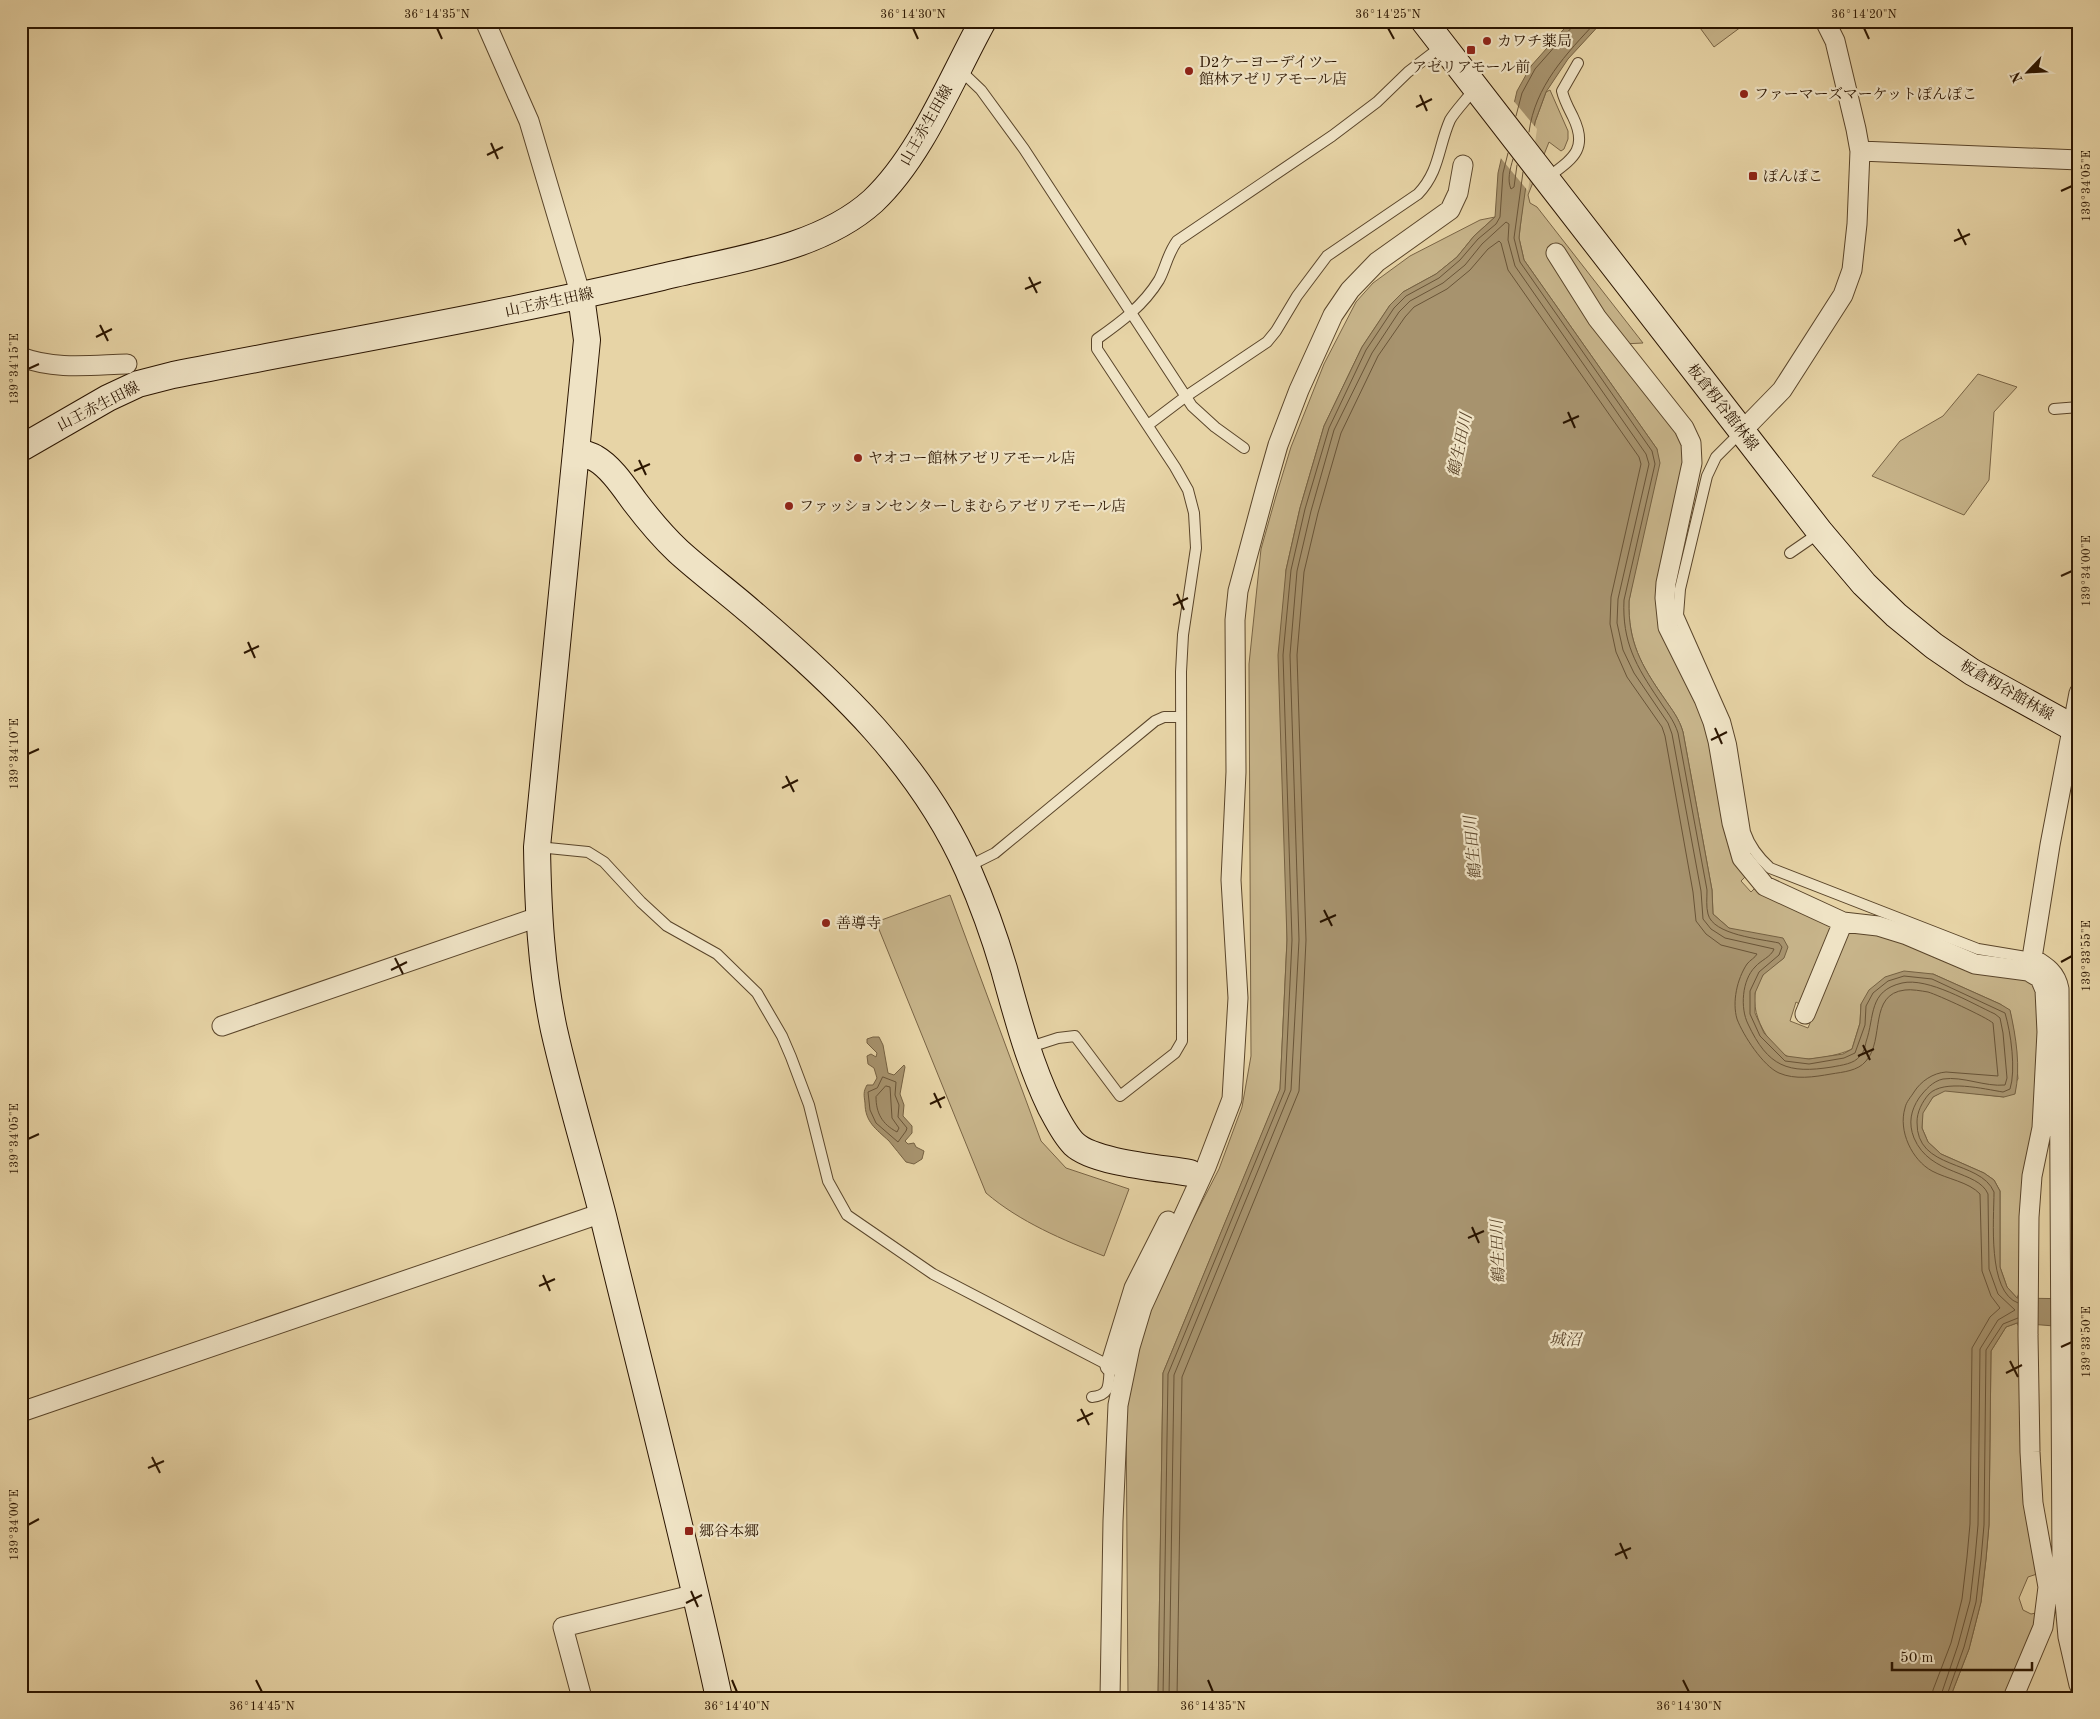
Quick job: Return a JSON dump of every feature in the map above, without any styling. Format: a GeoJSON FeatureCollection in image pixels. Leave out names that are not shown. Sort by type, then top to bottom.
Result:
{"type":"FeatureCollection","features":[{"type":"Feature","properties":{"kind":"street"},"geometry":{"type":"LineString","coordinates":[[485,21],[528,121],[581,296],[586,340],[537,847],[538,917],[544,972],[554,1030],[602,1213],[696,1594],[718,1698]]}},
{"type":"Feature","properties":{"kind":"street","name":"山王赤生田線"},"geometry":{"type":"LineString","coordinates":[[22,446],[108,398],[138,384],[173,375],[581,296],[797,244],[848,220],[873,201],[897,174],[918,143],[983,21]]}},
{"type":"Feature","properties":{"kind":"street","name":"板倉籾谷館林線"},"geometry":{"type":"LineString","coordinates":[[1424,21],[1820,532],[1870,590],[1896,616],[1934,646],[1972,672],[2075,729]]}},
{"type":"Feature","properties":{"kind":"street"},"geometry":{"type":"LineString","coordinates":[[1742,431],[1782,390],[1848,285],[1852,270],[1857,224],[1860,151],[1834,41],[1825,21]]}},
{"type":"Feature","properties":{"kind":"street"},"geometry":{"type":"LineString","coordinates":[[1860,151],[2079,160]]}},
{"type":"Feature","properties":{"kind":"street"},"geometry":{"type":"LineString","coordinates":[[1110,1698],[1113,1521],[1120,1389],[1142,1307],[1206,1167],[1232,1099],[1238,998],[1231,880],[1236,772],[1235,620],[1238,591],[1278,445],[1326,328],[1350,290],[1377,262],[1450,210],[1458,193],[1463,165]]}},
{"type":"Feature","properties":{"kind":"street"},"geometry":{"type":"LineString","coordinates":[[1556,253],[1597,318],[1684,428],[1691,443],[1692,463],[1666,583],[1666,614],[1668,627],[1704,699],[1713,722],[1732,823],[1742,858],[1765,886],[1843,922],[1878,926],[1907,935],[1975,964],[2028,970],[2040,978],[2045,990],[2047,1032],[2042,1128],[2032,1176],[2030,1208],[2028,1345],[2033,1503],[2048,1587],[2043,1628],[2013,1698]]}},
{"type":"Feature","properties":{"kind":"street"},"geometry":{"type":"LineString","coordinates":[[21,357],[35,362],[62,366],[127,364]]}},
{"type":"Feature","properties":{"kind":"street"},"geometry":{"type":"LineString","coordinates":[[576,451],[596,458],[617,479],[652,524],[678,551],[759,619],[864,717],[894,750],[929,798],[953,839],[992,931],[1026,1048],[1038,1081],[1068,1136],[1086,1152],[1113,1160],[1190,1173],[1182,1193],[1134,1288],[1110,1366]]}},
{"type":"Feature","properties":{"kind":"street"},"geometry":{"type":"LineString","coordinates":[[2079,693],[2075,729],[2032,958],[2057,977],[2059,989],[2061,1374],[2069,1483],[2062,1568],[2067,1628],[2079,1685]]}},
{"type":"Feature","properties":{"kind":"street"},"geometry":{"type":"LineString","coordinates":[[222,1026],[538,917]]}},
{"type":"Feature","properties":{"kind":"street"},"geometry":{"type":"LineString","coordinates":[[1805,1014],[1843,922]]}},
{"type":"Feature","properties":{"kind":"street"},"geometry":{"type":"LineString","coordinates":[[21,1412],[602,1213]]}},
{"type":"Feature","properties":{"kind":"street"},"geometry":{"type":"LineString","coordinates":[[582,1698],[564,1627],[696,1594]]}},
{"type":"Feature","properties":{"kind":"lane"},"geometry":{"type":"LineString","coordinates":[[1026,1048],[1058,1038],[1075,1036],[1120,1096],[1175,1053],[1182,1041],[1180,718],[1183,635],[1196,548],[1194,512],[1188,490],[1148,425],[1097,349],[1098,339],[1132,314],[1147,298],[1160,278],[1168,253],[1177,241],[1332,136],[1377,102],[1408,72],[1443,46]]}},
{"type":"Feature","properties":{"kind":"lane"},"geometry":{"type":"LineString","coordinates":[[1544,176],[1569,161],[1579,146],[1578,128],[1562,91],[1578,63]]}},
{"type":"Feature","properties":{"kind":"lane"},"geometry":{"type":"LineString","coordinates":[[958,68],[981,90],[1008,125],[1185,397],[1201,415],[1244,448]]}},
{"type":"Feature","properties":{"kind":"lane"},"geometry":{"type":"LineString","coordinates":[[1148,425],[1185,397],[1267,342],[1276,331],[1297,296],[1327,256],[1418,194],[1427,185],[1436,169],[1451,119],[1475,89]]}},
{"type":"Feature","properties":{"kind":"lane"},"geometry":{"type":"LineString","coordinates":[[2054,409],[2079,407]]}},
{"type":"Feature","properties":{"kind":"lane"},"geometry":{"type":"LineString","coordinates":[[1742,431],[1716,457],[1707,476],[1680,589],[1678,615],[1725,722],[1731,744],[1745,832],[1749,843],[1758,857],[1770,868],[1978,950],[2032,958]]}},
{"type":"Feature","properties":{"kind":"lane"},"geometry":{"type":"LineString","coordinates":[[1790,554],[1820,532]]}},
{"type":"Feature","properties":{"kind":"lane"},"geometry":{"type":"LineString","coordinates":[[966,868],[995,853],[1155,721],[1164,717],[1180,718]]}},
{"type":"Feature","properties":{"kind":"lane"},"geometry":{"type":"LineString","coordinates":[[537,847],[588,852],[604,862],[640,902],[667,926],[717,954],[757,993],[782,1036],[791,1057],[809,1105],[828,1181],[847,1215],[933,1274],[1110,1366],[1107,1391],[1102,1396],[1092,1397]]}},
{"type":"Feature","properties":{"kind":"shaded area"},"geometry":{"type":"Polygon","coordinates":[[[1695,21],[1749,21],[1714,47],[1695,21]]]}},
{"type":"Feature","properties":{"kind":"shaded area"},"geometry":{"type":"Polygon","coordinates":[[[1550,90],[1568,131],[1568,139],[1564,149],[1561,151],[1549,142],[1528,195],[1530,203],[1537,207],[1643,343],[1623,344],[1673,425],[1687,455],[1663,575],[1707,726],[1747,875],[1741,881],[1751,892],[1757,886],[1837,923],[1801,1005],[1796,1002],[1790,1021],[1808,1028],[1849,926],[2022,974],[2037,986],[2039,1077],[2017,1298],[2007,1287],[2000,1267],[2000,1191],[1994,1180],[1984,1173],[1941,1154],[1928,1142],[1922,1128],[1922,1113],[1933,1097],[1945,1090],[2004,1097],[2018,1079],[2014,1032],[2010,1011],[2000,1004],[1933,974],[1861,1004],[1860,1023],[1852,1049],[1819,1058],[1791,1058],[1785,1055],[1769,1039],[1758,1018],[1755,1007],[1757,985],[1770,968],[1784,958],[1729,928],[1713,914],[1712,890],[1683,732],[1675,714],[1643,664],[1634,641],[1629,616],[1629,601],[1657,449],[1524,260],[1519,238],[1526,174],[1535,122],[1546,92],[1550,90]]]}},
{"type":"Feature","properties":{"kind":"shaded area"},"geometry":{"type":"Polygon","coordinates":[[[1495,217],[1474,236],[1457,257],[1436,274],[1403,292],[1390,305],[1362,347],[1324,426],[1300,508],[1286,570],[1287,940],[1280,1090],[1163,1373],[1158,1698],[1128,1698],[1126,1401],[1139,1338],[1166,1271],[1219,1169],[1242,1107],[1251,1056],[1249,664],[1261,549],[1291,447],[1324,364],[1356,302],[1373,283],[1410,256],[1480,220],[1495,217]]]}},
{"type":"Feature","properties":{"kind":"shaded area"},"geometry":{"type":"Polygon","coordinates":[[[1978,374],[2017,387],[1994,412],[1989,480],[1964,515],[1872,476],[1900,441],[1943,416],[1978,374]]]}},
{"type":"Feature","properties":{"kind":"shaded area"},"geometry":{"type":"Polygon","coordinates":[[[950,895],[1041,1141],[1066,1168],[1129,1189],[1104,1256],[1058,1237],[1027,1221],[986,1193],[876,922],[950,895]]]}},
{"type":"Feature","properties":{"kind":"shaded area"},"geometry":{"type":"Polygon","coordinates":[[[2017,1323],[2021,1331],[2040,1573],[2028,1577],[2019,1598],[2023,1610],[2031,1614],[2041,1612],[2006,1698],[1950,1698],[1969,1649],[1981,1602],[1989,1525],[1991,1351],[2006,1327],[2017,1323]]]}},
{"type":"Feature","properties":{"kind":"water","name":"城沼"},"geometry":{"type":"Polygon","coordinates":[[[1571,21],[1603,21],[1568,59],[1546,92],[1535,122],[1519,238],[1524,260],[1657,449],[1660,463],[1629,601],[1629,616],[1634,641],[1643,664],[1675,714],[1683,732],[1712,890],[1713,914],[1729,928],[1783,938],[1788,947],[1784,958],[1763,975],[1755,993],[1755,1013],[1764,1033],[1786,1056],[1809,1059],[1843,1054],[1852,1049],[1860,1023],[1861,1004],[1869,990],[1885,977],[1904,971],[1933,974],[2010,1010],[2018,1063],[2015,1094],[2004,1097],[1945,1091],[1933,1097],[1923,1113],[1922,1128],[1928,1142],[1941,1154],[1984,1173],[1994,1180],[2000,1191],[2000,1267],[2007,1287],[2017,1298],[2079,1299],[2079,1328],[2017,1323],[2006,1327],[1991,1351],[1989,1525],[1981,1602],[1969,1649],[1950,1698],[1158,1698],[1163,1373],[1280,1089],[1287,940],[1278,655],[1286,570],[1300,508],[1324,426],[1362,347],[1390,305],[1403,292],[1436,274],[1457,257],[1474,236],[1495,217],[1498,173],[1517,91],[1531,66],[1571,21]]]}},
{"type":"Feature","properties":{"kind":"water"},"geometry":{"type":"Polygon","coordinates":[[[879,1037],[883,1045],[888,1073],[894,1075],[904,1065],[905,1067],[900,1094],[904,1105],[903,1116],[912,1126],[912,1133],[905,1141],[908,1144],[914,1143],[916,1147],[924,1151],[922,1159],[914,1164],[906,1162],[889,1141],[872,1125],[865,1110],[865,1090],[867,1085],[873,1085],[877,1078],[874,1068],[868,1064],[867,1056],[871,1054],[876,1057],[877,1053],[867,1043],[867,1039],[879,1037]]]}},
{"type":"Feature","properties":{"kind":"pier"},"geometry":{"type":"Polygon","coordinates":[[[1512,99],[1537,129],[1528,191],[1499,156],[1512,99]]]}},
{"type":"Feature","properties":{"kind":"place","name":"カワチ薬局"},"geometry":{"type":"Point","coordinates":[1487,41]}},
{"type":"Feature","properties":{"kind":"place","name":"アゼリアモール前"},"geometry":{"type":"Point","coordinates":[1471,50]}},
{"type":"Feature","properties":{"kind":"place","name":"D2ケーヨーデイツー 館林アゼリアモール店"},"geometry":{"type":"Point","coordinates":[1189,71]}},
{"type":"Feature","properties":{"kind":"place","name":"ファーマーズマーケットぽんぽこ"},"geometry":{"type":"Point","coordinates":[1744,94]}},
{"type":"Feature","properties":{"kind":"place","name":"ぽんぽこ"},"geometry":{"type":"Point","coordinates":[1753,176]}},
{"type":"Feature","properties":{"kind":"place","name":"ヤオコー館林アゼリアモール店"},"geometry":{"type":"Point","coordinates":[858,458]}},
{"type":"Feature","properties":{"kind":"place","name":"ファッションセンターしまむらアゼリアモール店"},"geometry":{"type":"Point","coordinates":[789,506]}},
{"type":"Feature","properties":{"kind":"place","name":"善導寺"},"geometry":{"type":"Point","coordinates":[826,923]}},
{"type":"Feature","properties":{"kind":"place","name":"郷谷本郷"},"geometry":{"type":"Point","coordinates":[689,1531]}},
{"type":"Feature","properties":{"kind":"water label","name":"鶴生田川"},"geometry":{"type":"Point","coordinates":[1459,445]}},
{"type":"Feature","properties":{"kind":"water label","name":"鶴生田川"},"geometry":{"type":"Point","coordinates":[1472,848]}},
{"type":"Feature","properties":{"kind":"water label","name":"鶴生田川"},"geometry":{"type":"Point","coordinates":[1497,1252]}}]}
